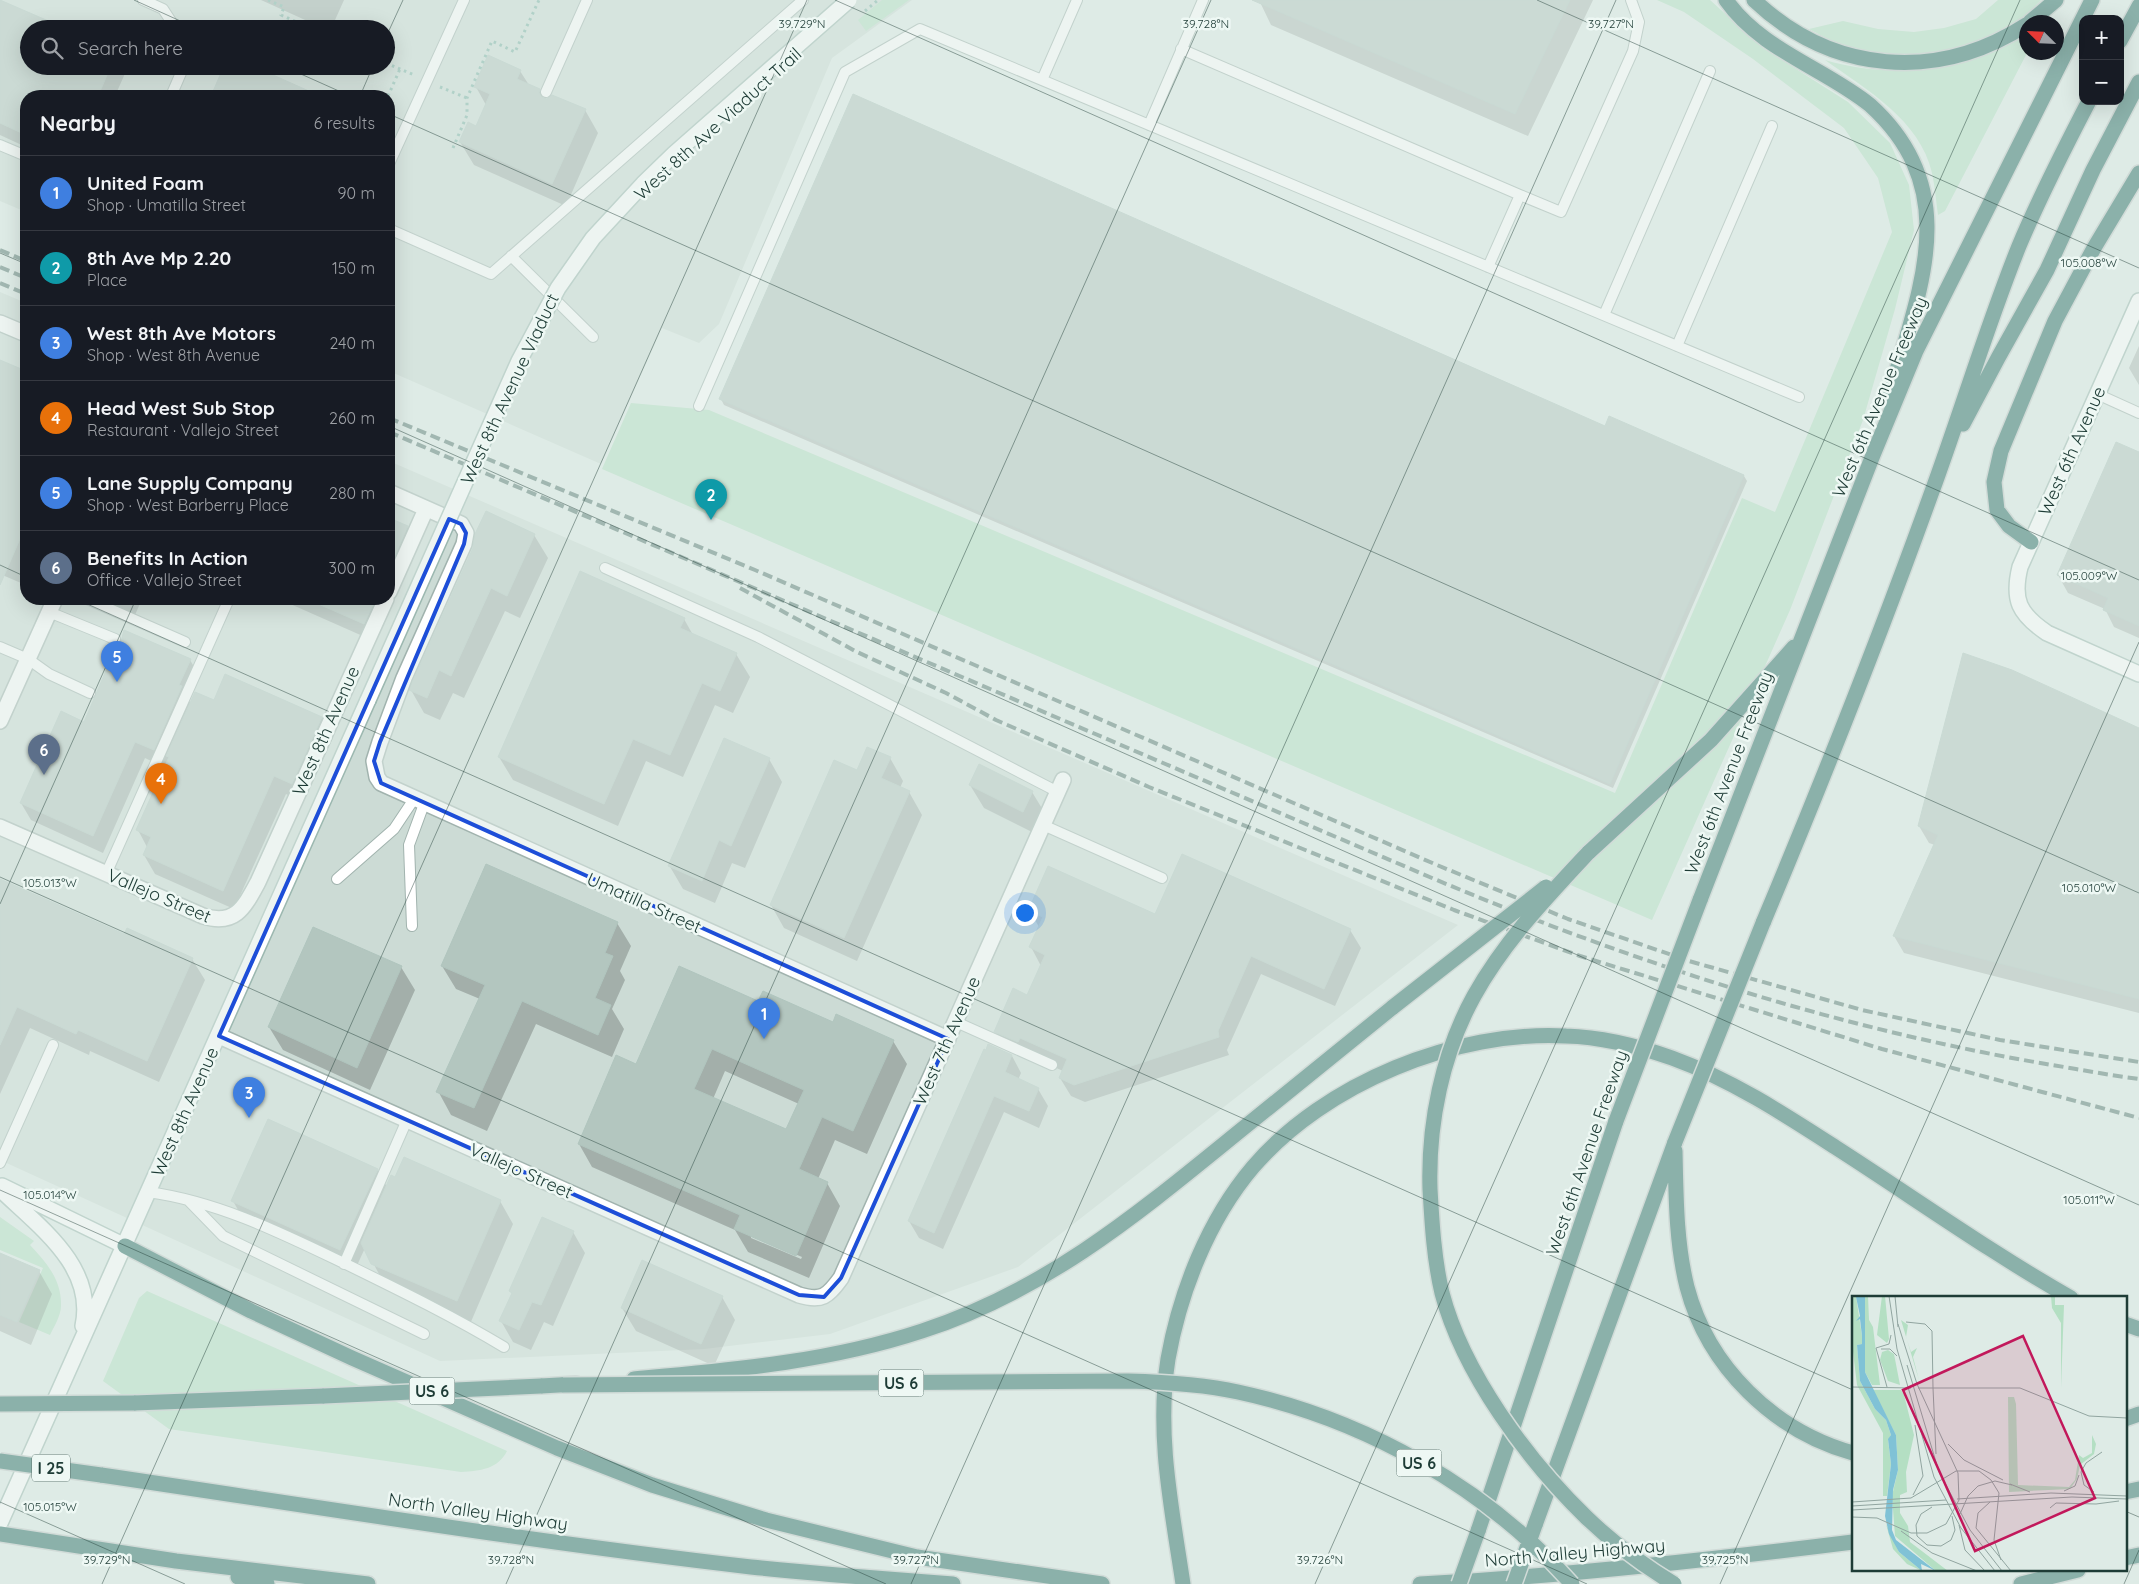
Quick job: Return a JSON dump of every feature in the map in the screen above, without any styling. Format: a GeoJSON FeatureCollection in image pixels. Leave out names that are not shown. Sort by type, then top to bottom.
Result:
{"type":"FeatureCollection","features":[{"type":"Feature","properties":{"kind":"highway"},"geometry":{"type":"LineString","coordinates":[[1726,0],[1745,22],[1762,36],[1870,105],[1884,118],[1902,140],[1917,169],[1927,208],[1928,240],[1925,259],[1873,455]]}},
{"type":"Feature","properties":{"kind":"highway"},"geometry":{"type":"LineString","coordinates":[[1754,0],[1787,27],[1824,47],[1852,56],[1897,63],[1922,62],[1976,50],[1996,42],[2019,28]]}},
{"type":"Feature","properties":{"kind":"highway"},"geometry":{"type":"LineString","coordinates":[[2038,15],[2056,0]]}},
{"type":"Feature","properties":{"kind":"highway","name":"West 6th Avenue Freeway"},"geometry":{"type":"LineString","coordinates":[[1459,1584],[1616,1121],[1873,455],[1916,352],[2092,0]]}},
{"type":"Feature","properties":{"kind":"highway"},"geometry":{"type":"LineString","coordinates":[[2124,34],[2139,6]]}},
{"type":"Feature","properties":{"kind":"highway"},"geometry":{"type":"LineString","coordinates":[[1940,470],[1998,358],[2047,270],[2093,170],[2139,82]]}},
{"type":"Feature","properties":{"kind":"highway"},"geometry":{"type":"LineString","coordinates":[[1514,1584],[1675,1142],[1763,923],[1824,778],[1885,619],[1940,470],[1987,331],[2020,245],[2086,105]]}},
{"type":"Feature","properties":{"kind":"highway"},"geometry":{"type":"LineString","coordinates":[[2031,542],[2009,526],[1997,510],[1994,482],[2002,451],[2055,321],[2094,248],[2139,173]]}},
{"type":"Feature","properties":{"kind":"highway"},"geometry":{"type":"LineString","coordinates":[[563,1385],[744,1369],[830,1356],[924,1331],[966,1315],[1019,1289],[1074,1258],[1126,1223],[1588,853],[1675,775],[1732,720],[1802,638]]}},
{"type":"Feature","properties":{"kind":"highway"},"geometry":{"type":"LineString","coordinates":[[1588,853],[1533,912],[1509,942],[1473,997],[1460,1025],[1443,1076],[1433,1129],[1430,1177],[1434,1246],[1442,1293],[1458,1338],[1481,1382],[1512,1429],[1550,1478],[1588,1519],[1629,1553],[1674,1584]]}},
{"type":"Feature","properties":{"kind":"highway"},"geometry":{"type":"LineString","coordinates":[[1183,1584],[1167,1476],[1164,1428],[1168,1361],[1176,1324],[1189,1282],[1207,1240],[1222,1212],[1253,1168],[1275,1144],[1318,1109],[1372,1078],[1403,1065],[1454,1049],[1517,1037],[1566,1036],[1618,1042],[1674,1059],[1727,1083],[1800,1125],[2068,1296]]}},
{"type":"Feature","properties":{"kind":"highway"},"geometry":{"type":"LineString","coordinates":[[1675,1142],[1679,1242],[1687,1288],[1694,1309],[1718,1356],[1745,1390],[1778,1417],[1811,1436],[1852,1453]]}},
{"type":"Feature","properties":{"kind":"highway"},"geometry":{"type":"LineString","coordinates":[[125,1246],[251,1311],[344,1354],[564,1451],[652,1486],[766,1520],[917,1557],[1102,1584]]}},
{"type":"Feature","properties":{"kind":"highway"},"geometry":{"type":"LineString","coordinates":[[2126,1324],[2139,1329]]}},
{"type":"Feature","properties":{"kind":"highway","name":"US 6"},"geometry":{"type":"LineString","coordinates":[[0,1404],[134,1403],[563,1385],[1128,1380],[1188,1384],[1238,1392],[1319,1414],[1364,1434],[1422,1464],[1468,1493],[1505,1520],[1572,1584]]}},
{"type":"Feature","properties":{"kind":"highway"},"geometry":{"type":"LineString","coordinates":[[2126,1419],[2139,1414]]}},
{"type":"Feature","properties":{"kind":"highway","name":"North Valley Highway"},"geometry":{"type":"LineString","coordinates":[[0,1461],[644,1554],[802,1572],[953,1584]]}},
{"type":"Feature","properties":{"kind":"highway"},"geometry":{"type":"LineString","coordinates":[[2126,1492],[2139,1489]]}},
{"type":"Feature","properties":{"kind":"highway"},"geometry":{"type":"LineString","coordinates":[[0,1534],[176,1561],[368,1584]]}},
{"type":"Feature","properties":{"kind":"highway","name":"North Valley Highway"},"geometry":{"type":"LineString","coordinates":[[1420,1584],[1664,1564],[1852,1542]]}},
{"type":"Feature","properties":{"kind":"highway"},"geometry":{"type":"LineString","coordinates":[[2126,1558],[2139,1555]]}},
{"type":"Feature","properties":{"kind":"highway"},"geometry":{"type":"LineString","coordinates":[[176,1561],[267,1584]]}},
{"type":"Feature","properties":{"kind":"highway"},"geometry":{"type":"LineString","coordinates":[[2021,1584],[2070,1572]]}},
{"type":"Feature","properties":{"kind":"street","name":"West 8th Avenue Viaduct"},"geometry":{"type":"LineString","coordinates":[[368,700],[519,361],[558,288],[593,238],[643,184],[674,154],[849,0]]}},
{"type":"Feature","properties":{"kind":"street","name":"West 6th Avenue"},"geometry":{"type":"LineString","coordinates":[[2139,301],[2020,567],[2017,581],[2018,604],[2035,625],[2139,674]]}},
{"type":"Feature","properties":{"kind":"street"},"geometry":{"type":"LineString","coordinates":[[0,324],[20,332]]}},
{"type":"Feature","properties":{"kind":"street"},"geometry":{"type":"LineString","coordinates":[[395,495],[426,509],[395,579]]}},
{"type":"Feature","properties":{"kind":"street","name":"Umatilla Street"},"geometry":{"type":"LineString","coordinates":[[426,509],[461,524],[466,533],[464,544],[404,678],[380,742],[374,761],[377,777],[388,788],[948,1039]]}},
{"type":"Feature","properties":{"kind":"street"},"geometry":{"type":"LineString","coordinates":[[0,721],[52,605]]}},
{"type":"Feature","properties":{"kind":"street","name":"West 8th Avenue"},"geometry":{"type":"LineString","coordinates":[[236,914],[247,902],[258,882],[383,605]]}},
{"type":"Feature","properties":{"kind":"street","name":"West 8th Avenue"},"geometry":{"type":"LineString","coordinates":[[0,1524],[368,700]]}},
{"type":"Feature","properties":{"kind":"street","name":"West 7th Avenue"},"geometry":{"type":"LineString","coordinates":[[824,1297],[841,1278],[1060,786]]}},
{"type":"Feature","properties":{"kind":"street","name":"Vallejo Street"},"geometry":{"type":"LineString","coordinates":[[0,827],[217,921],[236,914]]}},
{"type":"Feature","properties":{"kind":"street","name":"Vallejo Street"},"geometry":{"type":"LineString","coordinates":[[219,1036],[800,1295],[811,1299],[824,1297]]}},
{"type":"Feature","properties":{"kind":"street"},"geometry":{"type":"LineString","coordinates":[[0,1185],[125,1246]]}},
{"type":"Feature","properties":{"kind":"street"},"geometry":{"type":"LineString","coordinates":[[0,1189],[64,1252],[82,1282],[85,1299],[85,1318],[79,1347]]}},
{"type":"Feature","properties":{"kind":"lane"},"geometry":{"type":"LineString","coordinates":[[143,0],[163,9],[170,20]]}},
{"type":"Feature","properties":{"kind":"lane"},"geometry":{"type":"LineString","coordinates":[[395,151],[464,0]]}},
{"type":"Feature","properties":{"kind":"lane"},"geometry":{"type":"LineString","coordinates":[[546,92],[587,0]]}},
{"type":"Feature","properties":{"kind":"lane"},"geometry":{"type":"LineString","coordinates":[[395,232],[491,274],[803,0]]}},
{"type":"Feature","properties":{"kind":"lane"},"geometry":{"type":"LineString","coordinates":[[1042,80],[1078,0]]}},
{"type":"Feature","properties":{"kind":"lane"},"geometry":{"type":"LineString","coordinates":[[1149,125],[1202,0]]}},
{"type":"Feature","properties":{"kind":"lane"},"geometry":{"type":"LineString","coordinates":[[1181,50],[1561,212],[1633,51],[1639,22],[1631,0]]}},
{"type":"Feature","properties":{"kind":"lane"},"geometry":{"type":"LineString","coordinates":[[698,406],[846,72],[920,29],[1799,397]]}},
{"type":"Feature","properties":{"kind":"lane"},"geometry":{"type":"LineString","coordinates":[[1604,316],[1710,71]]}},
{"type":"Feature","properties":{"kind":"lane"},"geometry":{"type":"LineString","coordinates":[[174,90],[180,75]]}},
{"type":"Feature","properties":{"kind":"lane"},"geometry":{"type":"LineString","coordinates":[[1677,346],[1772,126]]}},
{"type":"Feature","properties":{"kind":"lane"},"geometry":{"type":"LineString","coordinates":[[0,145],[20,153]]}},
{"type":"Feature","properties":{"kind":"lane"},"geometry":{"type":"LineString","coordinates":[[1488,267],[1520,195]]}},
{"type":"Feature","properties":{"kind":"lane"},"geometry":{"type":"LineString","coordinates":[[511,256],[593,336]]}},
{"type":"Feature","properties":{"kind":"lane"},"geometry":{"type":"LineString","coordinates":[[2097,394],[2139,413]]}},
{"type":"Feature","properties":{"kind":"lane"},"geometry":{"type":"LineString","coordinates":[[605,568],[758,637],[1060,786]]}},
{"type":"Feature","properties":{"kind":"lane"},"geometry":{"type":"LineString","coordinates":[[52,605],[115,640]]}},
{"type":"Feature","properties":{"kind":"lane"},"geometry":{"type":"LineString","coordinates":[[101,605],[185,642]]}},
{"type":"Feature","properties":{"kind":"lane"},"geometry":{"type":"LineString","coordinates":[[106,874],[226,605]]}},
{"type":"Feature","properties":{"kind":"lane"},"geometry":{"type":"LineString","coordinates":[[0,647],[28,659],[49,674],[90,693]]}},
{"type":"Feature","properties":{"kind":"lane"},"geometry":{"type":"LineString","coordinates":[[337,879],[394,830],[419,801]]}},
{"type":"Feature","properties":{"kind":"lane"},"geometry":{"type":"LineString","coordinates":[[412,926],[409,845],[419,801]]}},
{"type":"Feature","properties":{"kind":"lane"},"geometry":{"type":"LineString","coordinates":[[1043,825],[1162,878]]}},
{"type":"Feature","properties":{"kind":"lane"},"geometry":{"type":"LineString","coordinates":[[956,1022],[1052,1065]]}},
{"type":"Feature","properties":{"kind":"lane"},"geometry":{"type":"LineString","coordinates":[[0,1163],[53,1045]]}},
{"type":"Feature","properties":{"kind":"lane"},"geometry":{"type":"LineString","coordinates":[[344,1264],[407,1120]]}},
{"type":"Feature","properties":{"kind":"lane"},"geometry":{"type":"LineString","coordinates":[[148,1192],[218,1207],[276,1230],[456,1318],[504,1347]]}},
{"type":"Feature","properties":{"kind":"lane"},"geometry":{"type":"LineString","coordinates":[[187,1199],[223,1236],[424,1334]]}},
{"type":"Feature","properties":{"kind":"path"},"geometry":{"type":"LineString","coordinates":[[268,0],[284,7],[281,15],[292,20]]}},
{"type":"Feature","properties":{"kind":"path"},"geometry":{"type":"LineString","coordinates":[[453,148],[467,115],[467,98],[492,42],[515,52],[539,0]]}},
{"type":"Feature","properties":{"kind":"path"},"geometry":{"type":"LineString","coordinates":[[863,13],[878,0]]}},
{"type":"Feature","properties":{"kind":"path"},"geometry":{"type":"LineString","coordinates":[[391,90],[400,69]]}},
{"type":"Feature","properties":{"kind":"highlighted area"},"geometry":{"type":"Polygon","coordinates":[[[449,519],[461,524],[466,533],[464,544],[380,742],[374,761],[381,783],[948,1039],[841,1278],[824,1297],[799,1295],[219,1036],[449,519]]]}},
{"type":"Feature","properties":{"kind":"shaded area"},"geometry":{"type":"Polygon","coordinates":[[[0,0],[912,0],[832,58],[719,324],[699,343],[662,328],[601,464],[395,374],[395,90],[20,90],[20,209],[0,201],[0,0]]]}},
{"type":"Feature","properties":{"kind":"shaded area"},"geometry":{"type":"Polygon","coordinates":[[[0,292],[20,300],[20,605],[395,605],[395,464],[1458,925],[1018,1267],[830,1334],[704,1349],[440,1361],[0,1160],[0,292]]]}},
{"type":"Feature","properties":{"kind":"green space"},"geometry":{"type":"Polygon","coordinates":[[[882,0],[909,0],[866,31],[858,20],[882,0]]]}},
{"type":"Feature","properties":{"kind":"green space"},"geometry":{"type":"Polygon","coordinates":[[[1657,0],[1710,0],[1763,48],[1848,102],[1890,143],[1909,185],[1914,230],[1895,309],[1863,420],[1790,610],[1652,920],[602,469],[631,403],[709,410],[1615,793],[1742,498],[1775,512],[1892,232],[1878,178],[1844,128],[1753,59],[1684,12],[1657,0]]]}},
{"type":"Feature","properties":{"kind":"green space"},"geometry":{"type":"Polygon","coordinates":[[[1998,0],[2041,0],[2027,14],[2019,15],[2019,19],[2001,30],[1980,40],[1934,52],[1886,54],[1863,50],[1836,43],[1809,29],[1843,21],[1878,29],[1914,32],[1944,28],[1976,19],[1998,0]]]}},
{"type":"Feature","properties":{"kind":"green space"},"geometry":{"type":"Polygon","coordinates":[[[2019,37],[2019,60],[2023,60],[1945,211],[1938,215],[1932,173],[1926,154],[1916,137],[1904,122],[1874,95],[1825,60],[1877,70],[1929,68],[1955,64],[2003,46],[2019,37]]]}},
{"type":"Feature","properties":{"kind":"green space"},"geometry":{"type":"Polygon","coordinates":[[[0,1217],[34,1241],[30,1245],[42,1258],[56,1280],[61,1297],[61,1310],[50,1335],[19,1322],[43,1268],[0,1250],[0,1217]]]}},
{"type":"Feature","properties":{"kind":"green space"},"geometry":{"type":"Polygon","coordinates":[[[147,1291],[507,1451],[499,1462],[488,1468],[461,1472],[169,1429],[103,1381],[139,1298],[147,1291]]]}},
{"type":"Feature","properties":{"kind":"building"},"geometry":{"type":"Polygon","coordinates":[[[0,0],[46,20],[20,20],[20,75],[107,75],[101,90],[20,90],[20,132],[0,123],[0,0]]]}},
{"type":"Feature","properties":{"kind":"building"},"geometry":{"type":"Polygon","coordinates":[[[1252,0],[1570,0],[1515,114],[1252,0]]]}},
{"type":"Feature","properties":{"kind":"building"},"geometry":{"type":"Polygon","coordinates":[[[488,55],[521,70],[517,79],[540,89],[539,93],[543,98],[547,99],[552,95],[586,109],[552,184],[459,142],[468,122],[476,126],[490,94],[474,87],[488,55]]]}},
{"type":"Feature","properties":{"kind":"building"},"geometry":{"type":"Polygon","coordinates":[[[220,75],[273,75],[307,90],[214,90],[220,75]]]}},
{"type":"Feature","properties":{"kind":"building"},"geometry":{"type":"Polygon","coordinates":[[[853,94],[1605,426],[1609,416],[1744,475],[1610,784],[719,399],[853,94]]]}},
{"type":"Feature","properties":{"kind":"building"},"geometry":{"type":"Polygon","coordinates":[[[0,360],[20,368],[20,539],[0,585],[0,360]]]}},
{"type":"Feature","properties":{"kind":"building"},"geometry":{"type":"Polygon","coordinates":[[[2116,442],[2139,452],[2139,626],[2103,610],[2108,598],[2057,575],[2116,442]]]}},
{"type":"Feature","properties":{"kind":"building"},"geometry":{"type":"Polygon","coordinates":[[[486,511],[535,534],[507,596],[491,588],[451,676],[439,670],[427,698],[409,690],[473,548],[475,534],[486,511]]]}},
{"type":"Feature","properties":{"kind":"building"},"geometry":{"type":"Polygon","coordinates":[[[395,521],[408,526],[395,556],[395,521]]]}},
{"type":"Feature","properties":{"kind":"building"},"geometry":{"type":"Polygon","coordinates":[[[580,571],[685,618],[680,628],[737,653],[720,691],[702,683],[670,755],[633,739],[604,804],[498,757],[580,571]]]}},
{"type":"Feature","properties":{"kind":"building"},"geometry":{"type":"Polygon","coordinates":[[[321,605],[373,605],[364,624],[321,605]]]}},
{"type":"Feature","properties":{"kind":"building"},"geometry":{"type":"Polygon","coordinates":[[[124,630],[191,659],[179,685],[182,686],[154,750],[135,742],[93,836],[20,803],[61,711],[84,722],[117,645],[121,642],[124,630]]]}},
{"type":"Feature","properties":{"kind":"building"},"geometry":{"type":"Polygon","coordinates":[[[1963,653],[2012,670],[2139,728],[2139,999],[1893,936],[1938,835],[1918,826],[1963,653]]]}},
{"type":"Feature","properties":{"kind":"building"},"geometry":{"type":"Polygon","coordinates":[[[225,674],[322,717],[292,784],[274,776],[223,891],[143,855],[151,837],[136,830],[169,757],[166,756],[195,692],[214,700],[225,674]]]}},
{"type":"Feature","properties":{"kind":"building"},"geometry":{"type":"Polygon","coordinates":[[[724,738],[770,758],[731,846],[719,840],[702,881],[668,866],[724,738]]]}},
{"type":"Feature","properties":{"kind":"building"},"geometry":{"type":"Polygon","coordinates":[[[867,747],[891,757],[881,778],[910,791],[844,938],[770,905],[834,760],[857,770],[867,747]]]}},
{"type":"Feature","properties":{"kind":"building"},"geometry":{"type":"Polygon","coordinates":[[[979,764],[1033,791],[1023,812],[969,785],[979,764]]]}},
{"type":"Feature","properties":{"kind":"building"},"geometry":{"type":"Polygon","coordinates":[[[1182,854],[1351,929],[1324,989],[1251,956],[1218,1031],[1219,1037],[1074,1085],[1059,1078],[1067,1059],[1020,1038],[1018,1042],[994,1032],[1013,988],[1027,995],[1045,955],[1029,947],[1043,917],[1028,911],[1048,866],[1155,914],[1182,854]]]}},
{"type":"Feature","properties":{"kind":"building"},"geometry":{"type":"Polygon","coordinates":[[[486,864],[618,922],[605,953],[613,956],[595,998],[611,1005],[598,1035],[522,1001],[474,1108],[436,1092],[485,985],[441,966],[486,864]]]}},
{"type":"Feature","properties":{"kind":"building"},"geometry":{"type":"Polygon","coordinates":[[[0,879],[124,934],[127,928],[193,958],[147,1061],[78,1030],[76,1034],[17,1007],[0,1045],[0,879]]]}},
{"type":"Feature","properties":{"kind":"building"},"geometry":{"type":"Polygon","coordinates":[[[313,927],[402,966],[357,1068],[268,1027],[313,927]]]}},
{"type":"Feature","properties":{"kind":"building"},"geometry":{"type":"Polygon","coordinates":[[[679,966],[758,1001],[763,991],[833,1022],[836,1014],[894,1040],[853,1131],[822,1117],[799,1169],[828,1182],[796,1256],[734,1229],[740,1215],[578,1144],[616,1055],[636,1064],[679,966]],[[712,1049],[694,1089],[786,1129],[804,1090],[712,1049]]]}},
{"type":"Feature","properties":{"kind":"building"},"geometry":{"type":"Polygon","coordinates":[[[988,1044],[1012,1055],[1005,1072],[1039,1088],[1029,1111],[994,1096],[934,1233],[908,1221],[984,1049],[986,1050],[988,1044]]]}},
{"type":"Feature","properties":{"kind":"building"},"geometry":{"type":"Polygon","coordinates":[[[268,1119],[378,1169],[340,1250],[231,1201],[268,1119]]]}},
{"type":"Feature","properties":{"kind":"building"},"geometry":{"type":"Polygon","coordinates":[[[404,1157],[501,1200],[457,1301],[371,1264],[361,1243],[391,1175],[395,1177],[404,1157]]]}},
{"type":"Feature","properties":{"kind":"building"},"geometry":{"type":"Polygon","coordinates":[[[542,1217],[574,1231],[541,1305],[532,1302],[519,1330],[499,1321],[512,1293],[509,1291],[542,1217]]]}},
{"type":"Feature","properties":{"kind":"building"},"geometry":{"type":"Polygon","coordinates":[[[0,1253],[40,1270],[17,1322],[0,1315],[0,1253]]]}},
{"type":"Feature","properties":{"kind":"building"},"geometry":{"type":"Polygon","coordinates":[[[642,1260],[723,1296],[701,1344],[621,1308],[642,1260]]]}},
{"type":"Feature","properties":{"kind":"railway"},"geometry":{"type":"LineString","coordinates":[[0,250],[20,258]]}},
{"type":"Feature","properties":{"kind":"railway"},"geometry":{"type":"LineString","coordinates":[[0,267],[20,275]]}},
{"type":"Feature","properties":{"kind":"railway"},"geometry":{"type":"LineString","coordinates":[[0,283],[20,291]]}},
{"type":"Feature","properties":{"kind":"railway"},"geometry":{"type":"LineString","coordinates":[[395,420],[755,570],[1437,865],[1568,919],[1689,961],[1862,1010],[2000,1040],[2139,1062]]}},
{"type":"Feature","properties":{"kind":"railway"},"geometry":{"type":"LineString","coordinates":[[395,435],[1432,878],[1581,937],[1734,989],[1889,1031],[1967,1049],[2139,1079]]}},
{"type":"Feature","properties":{"kind":"railway"},"geometry":{"type":"LineString","coordinates":[[740,588],[857,652],[946,693],[996,720],[1149,787],[1454,910],[1580,956],[1882,1049],[2139,1118]]}},
{"type":"Feature","properties":{"kind":"place","name":"8th Ave Mp 2.20"},"geometry":{"type":"Point","coordinates":[711,520]}},
{"type":"Feature","properties":{"kind":"place","name":"Lane Supply Company"},"geometry":{"type":"Point","coordinates":[117,682]}},
{"type":"Feature","properties":{"kind":"place","name":"Benefits In Action"},"geometry":{"type":"Point","coordinates":[44,775]}},
{"type":"Feature","properties":{"kind":"place","name":"Head West Sub Stop"},"geometry":{"type":"Point","coordinates":[161,804]}},
{"type":"Feature","properties":{"kind":"place","name":"United Foam"},"geometry":{"type":"Point","coordinates":[764,1039]}},
{"type":"Feature","properties":{"kind":"place","name":"West 8th Ave Motors"},"geometry":{"type":"Point","coordinates":[249,1118]}}]}
